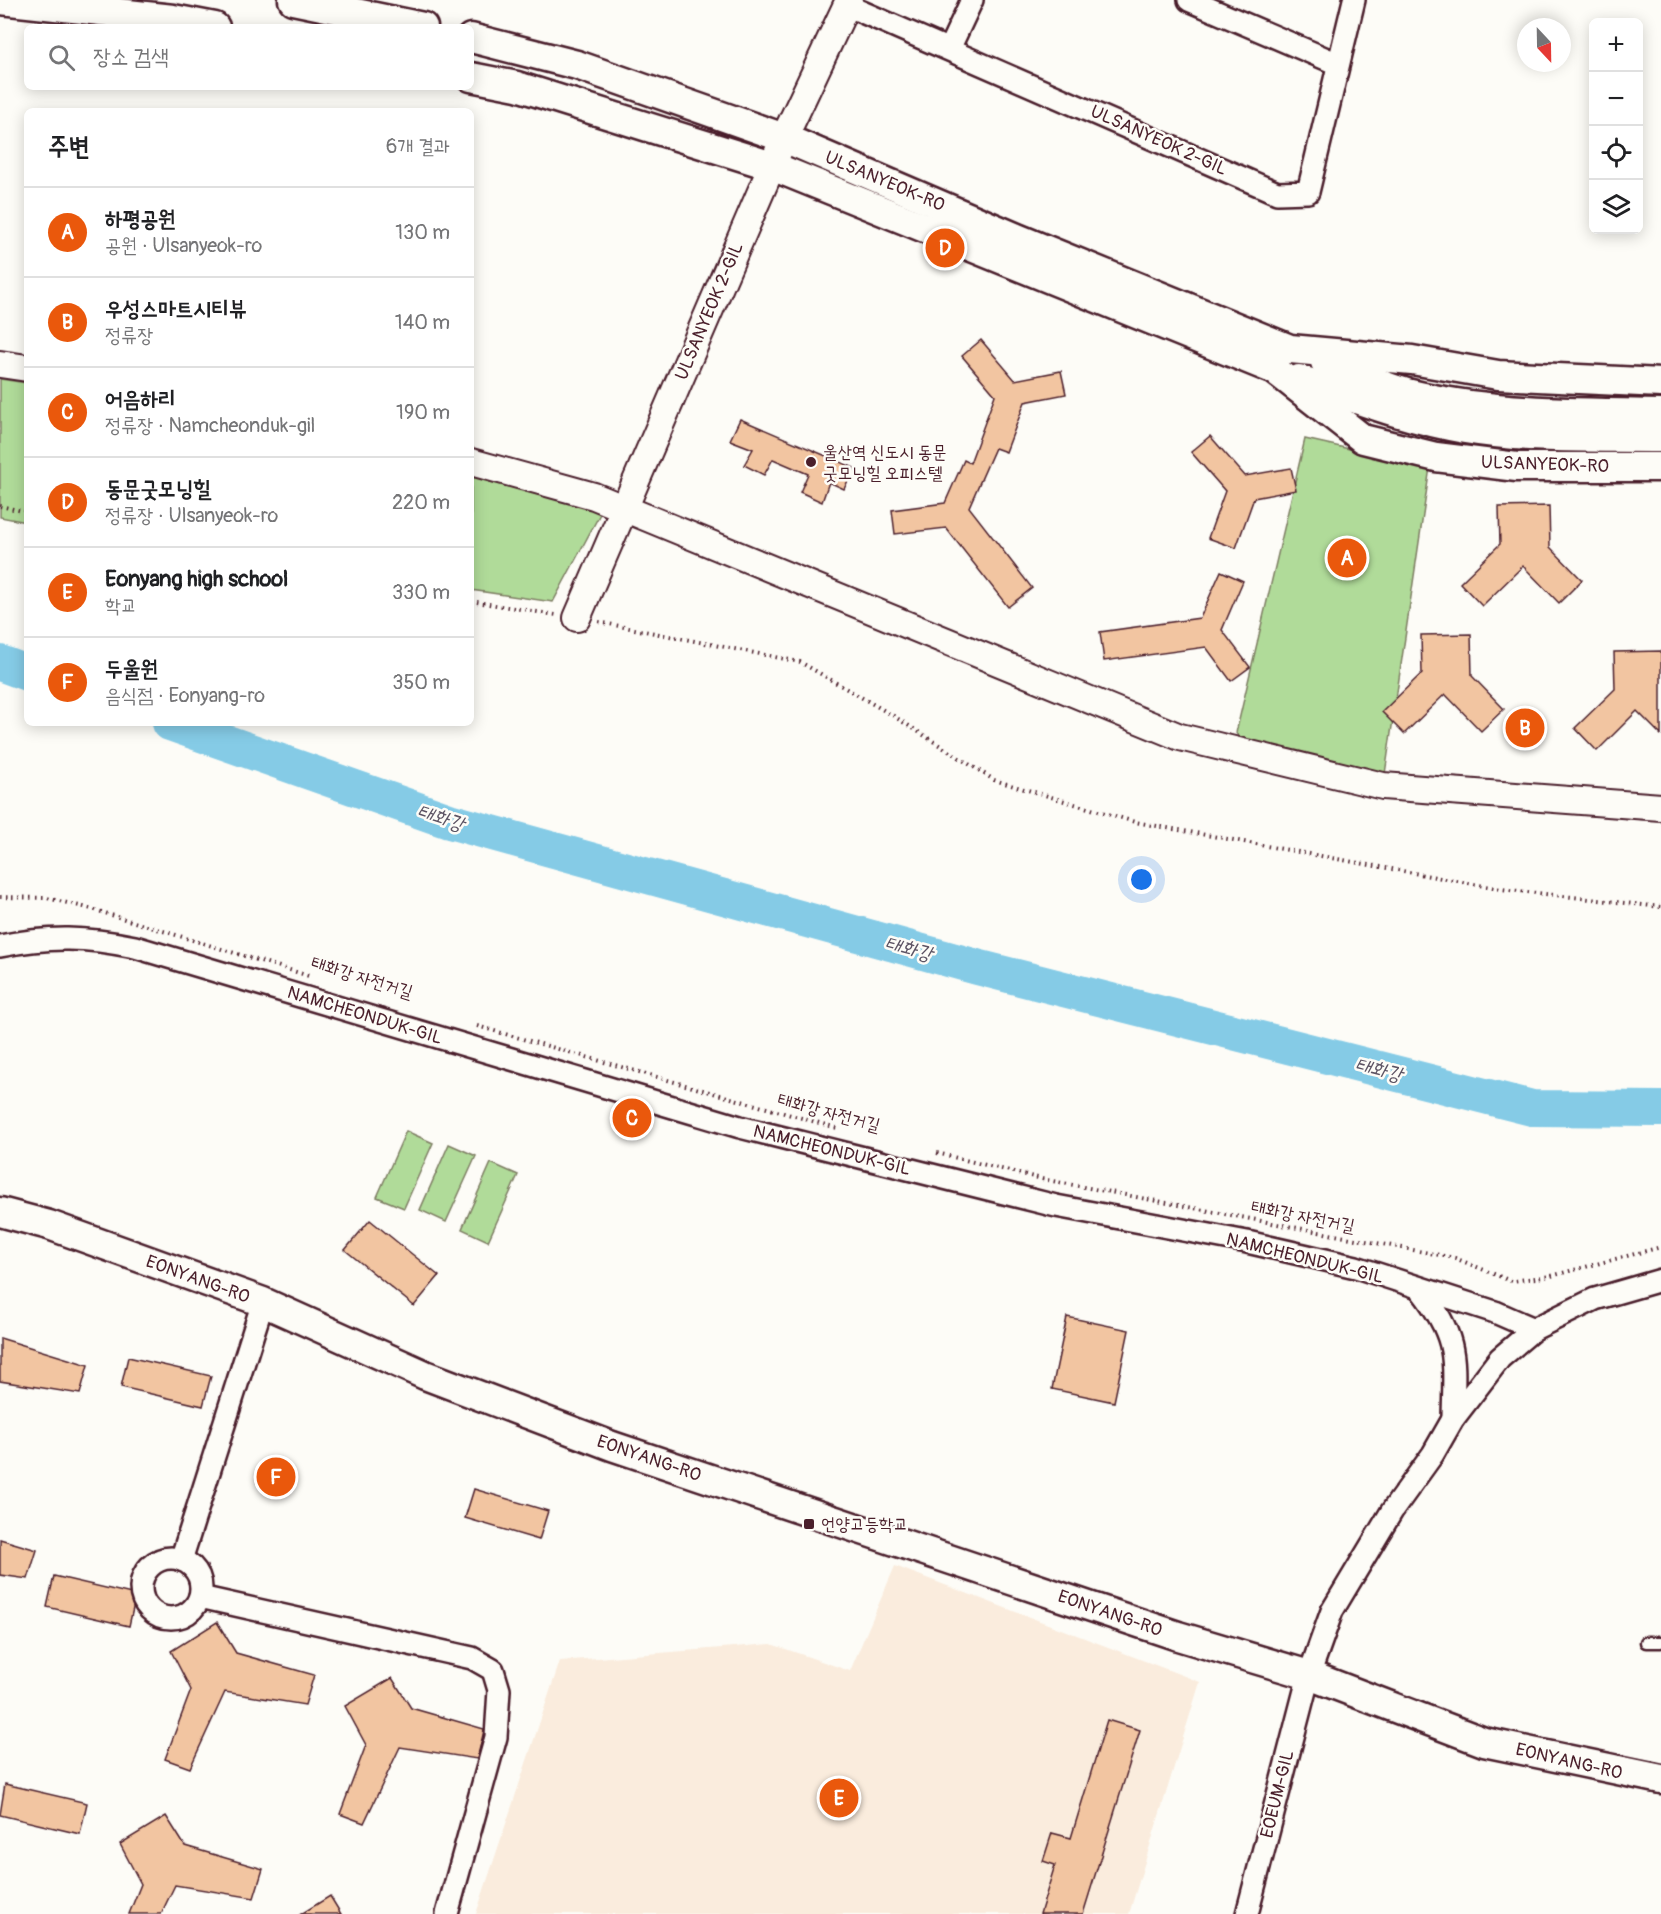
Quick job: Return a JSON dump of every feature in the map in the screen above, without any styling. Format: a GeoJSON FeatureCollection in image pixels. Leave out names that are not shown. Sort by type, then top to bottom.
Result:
{"type":"FeatureCollection","features":[{"type":"Feature","properties":{"kind":"main road"},"geometry":{"type":"LineString","coordinates":[[1,0],[173,19],[199,24]]}},
{"type":"Feature","properties":{"kind":"main road"},"geometry":{"type":"LineString","coordinates":[[293,0],[409,24]]}},
{"type":"Feature","properties":{"kind":"main road","name":"ULSANYEOK-RO"},"geometry":{"type":"LineString","coordinates":[[474,39],[577,65],[784,138],[1017,238],[1398,414],[1466,429],[1537,437],[1661,438]]}},
{"type":"Feature","properties":{"kind":"main road","name":"ULSANYEOK-RO"},"geometry":{"type":"LineString","coordinates":[[474,78],[517,86],[772,166],[1282,359],[1405,392],[1470,405],[1540,412],[1661,414]]}},
{"type":"Feature","properties":{"kind":"main road","name":"ULSANYEOK-RO"},"geometry":{"type":"LineString","coordinates":[[1282,359],[1412,360],[1498,375],[1661,383]]}},
{"type":"Feature","properties":{"kind":"main road","name":"ULSANYEOK-RO"},"geometry":{"type":"LineString","coordinates":[[1282,359],[1363,439],[1436,457],[1517,467],[1661,467]]}},
{"type":"Feature","properties":{"kind":"main road","name":"EONYANG-RO"},"geometry":{"type":"LineString","coordinates":[[0,1212],[49,1225],[263,1302],[425,1375],[612,1446],[1178,1636],[1309,1675],[1484,1742],[1661,1779]]}},
{"type":"Feature","properties":{"kind":"street"},"geometry":{"type":"LineString","coordinates":[[949,49],[972,0]]}},
{"type":"Feature","properties":{"kind":"street"},"geometry":{"type":"LineString","coordinates":[[1189,0],[1338,64],[1354,0]]}},
{"type":"Feature","properties":{"kind":"street","name":"ULSANYEOK 2-GIL"},"geometry":{"type":"LineString","coordinates":[[577,618],[784,138],[848,3],[1277,193],[1308,192],[1338,64]]}},
{"type":"Feature","properties":{"kind":"street"},"geometry":{"type":"LineString","coordinates":[[0,364],[24,368]]}},
{"type":"Feature","properties":{"kind":"street"},"geometry":{"type":"LineString","coordinates":[[474,463],[594,496],[1180,737],[1383,786],[1661,807]]}},
{"type":"Feature","properties":{"kind":"street","name":"NAMCHEONDUK-GIL"},"geometry":{"type":"LineString","coordinates":[[0,946],[62,937],[91,938],[135,947],[740,1127],[1056,1206],[1248,1242],[1356,1267],[1421,1290],[1495,1312],[1534,1329]]}},
{"type":"Feature","properties":{"kind":"street"},"geometry":{"type":"LineString","coordinates":[[1309,1675],[1332,1611],[1392,1511],[1433,1454],[1453,1419],[1500,1358],[1534,1329],[1594,1299],[1661,1280]]}},
{"type":"Feature","properties":{"kind":"street"},"geometry":{"type":"LineString","coordinates":[[1421,1290],[1438,1312],[1454,1352],[1453,1419]]}},
{"type":"Feature","properties":{"kind":"street"},"geometry":{"type":"LineString","coordinates":[[181,1560],[263,1302]]}},
{"type":"Feature","properties":{"kind":"street"},"geometry":{"type":"LineString","coordinates":[[161,1560],[181,1560],[196,1572],[200,1581],[200,1597],[192,1610],[174,1618],[154,1614],[142,1599],[141,1580],[146,1571],[161,1560]]}},
{"type":"Feature","properties":{"kind":"street"},"geometry":{"type":"LineString","coordinates":[[200,1597],[472,1658],[493,1670],[499,1690],[496,1737],[447,1914]]}},
{"type":"Feature","properties":{"kind":"street","name":"EOEUM-GIL"},"geometry":{"type":"LineString","coordinates":[[1247,1914],[1309,1675]]}},
{"type":"Feature","properties":{"kind":"lane"},"geometry":{"type":"LineString","coordinates":[[1646,1642],[1661,1642]]}},
{"type":"Feature","properties":{"kind":"path"},"geometry":{"type":"LineString","coordinates":[[0,506],[24,511]]}},
{"type":"Feature","properties":{"kind":"path"},"geometry":{"type":"LineString","coordinates":[[474,601],[577,618],[800,662],[892,715],[994,780],[1135,822],[1501,889],[1661,907]]}},
{"type":"Feature","properties":{"kind":"path","name":"태화강 자전거길"},"geometry":{"type":"LineString","coordinates":[[0,897],[47,898],[92,909],[320,979]]}},
{"type":"Feature","properties":{"kind":"path","name":"태화강 자전거길"},"geometry":{"type":"LineString","coordinates":[[466,1022],[844,1130]]}},
{"type":"Feature","properties":{"kind":"path","name":"태화강 자전거길"},"geometry":{"type":"LineString","coordinates":[[932,1152],[1042,1179],[1455,1258],[1511,1281],[1551,1276],[1661,1247]]}},
{"type":"Feature","properties":{"kind":"shaded area"},"geometry":{"type":"Polygon","coordinates":[[[895,1566],[1200,1682],[1129,1914],[476,1914],[560,1661],[771,1644],[850,1671],[895,1566]]]}},
{"type":"Feature","properties":{"kind":"green space"},"geometry":{"type":"Polygon","coordinates":[[[0,379],[24,383],[24,521],[0,517],[0,379]]]}},
{"type":"Feature","properties":{"kind":"green space"},"geometry":{"type":"Polygon","coordinates":[[[1305,439],[1430,467],[1385,774],[1254,755],[1236,733],[1305,439]]]}},
{"type":"Feature","properties":{"kind":"green space"},"geometry":{"type":"Polygon","coordinates":[[[474,473],[602,510],[553,602],[474,590],[474,473]]]}},
{"type":"Feature","properties":{"kind":"green space"},"geometry":{"type":"Polygon","coordinates":[[[406,1131],[433,1143],[404,1208],[377,1197],[406,1131]]]}},
{"type":"Feature","properties":{"kind":"green space"},"geometry":{"type":"Polygon","coordinates":[[[449,1144],[476,1156],[446,1222],[420,1210],[449,1144]]]}},
{"type":"Feature","properties":{"kind":"green space"},"geometry":{"type":"Polygon","coordinates":[[[491,1163],[518,1175],[488,1241],[462,1229],[491,1163]]]}},
{"type":"Feature","properties":{"kind":"building"},"geometry":{"type":"Polygon","coordinates":[[[981,340],[1015,380],[1061,371],[1066,394],[1025,402],[1006,452],[995,448],[969,507],[1032,588],[1008,607],[946,528],[895,534],[892,510],[945,503],[964,460],[970,463],[995,395],[962,356],[981,340]]]}},
{"type":"Feature","properties":{"kind":"building","name":"울산역 신도시 동문 굿모닝힐 오피스텔"},"geometry":{"type":"Polygon","coordinates":[[[740,419],[854,468],[844,489],[829,482],[822,502],[800,492],[808,474],[773,459],[764,475],[744,465],[753,449],[730,440],[740,419]]]}},
{"type":"Feature","properties":{"kind":"building"},"geometry":{"type":"Polygon","coordinates":[[[1210,436],[1245,476],[1291,468],[1296,490],[1254,498],[1236,548],[1208,538],[1225,491],[1191,452],[1210,436]]]}},
{"type":"Feature","properties":{"kind":"building"},"geometry":{"type":"Polygon","coordinates":[[[1549,506],[1550,547],[1582,580],[1559,603],[1523,566],[1482,606],[1460,583],[1500,544],[1499,507],[1549,506]]]}},
{"type":"Feature","properties":{"kind":"building"},"geometry":{"type":"Polygon","coordinates":[[[1221,571],[1243,581],[1222,630],[1250,667],[1231,681],[1206,647],[1104,661],[1100,632],[1200,618],[1221,571]]]}},
{"type":"Feature","properties":{"kind":"building"},"geometry":{"type":"Polygon","coordinates":[[[1471,634],[1472,676],[1504,709],[1481,731],[1445,694],[1404,734],[1382,712],[1422,673],[1421,635],[1471,634]]]}},
{"type":"Feature","properties":{"kind":"building"},"geometry":{"type":"Polygon","coordinates":[[[1661,651],[1661,735],[1637,711],[1597,751],[1575,728],[1615,689],[1614,652],[1661,651]]]}},
{"type":"Feature","properties":{"kind":"building"},"geometry":{"type":"Polygon","coordinates":[[[370,1220],[439,1276],[414,1306],[345,1250],[370,1220]]]}},
{"type":"Feature","properties":{"kind":"building"},"geometry":{"type":"Polygon","coordinates":[[[1067,1317],[1129,1330],[1114,1402],[1052,1389],[1067,1317]]]}},
{"type":"Feature","properties":{"kind":"building"},"geometry":{"type":"Polygon","coordinates":[[[0,1338],[88,1365],[80,1394],[0,1381],[0,1338]]]}},
{"type":"Feature","properties":{"kind":"building"},"geometry":{"type":"Polygon","coordinates":[[[128,1357],[211,1376],[203,1406],[121,1387],[128,1357]]]}},
{"type":"Feature","properties":{"kind":"building"},"geometry":{"type":"Polygon","coordinates":[[[474,1489],[548,1511],[539,1540],[465,1518],[474,1489]]]}},
{"type":"Feature","properties":{"kind":"building"},"geometry":{"type":"Polygon","coordinates":[[[0,1539],[37,1550],[28,1579],[0,1575],[0,1539]]]}},
{"type":"Feature","properties":{"kind":"building"},"geometry":{"type":"Polygon","coordinates":[[[54,1576],[136,1595],[129,1626],[47,1607],[54,1576]]]}},
{"type":"Feature","properties":{"kind":"building"},"geometry":{"type":"Polygon","coordinates":[[[217,1622],[236,1653],[314,1675],[305,1705],[225,1692],[190,1768],[165,1759],[191,1690],[171,1651],[217,1622]]]}},
{"type":"Feature","properties":{"kind":"building"},"geometry":{"type":"Polygon","coordinates":[[[392,1678],[411,1708],[484,1729],[483,1735],[477,1759],[400,1747],[364,1823],[340,1814],[366,1745],[345,1706],[392,1678]]]}},
{"type":"Feature","properties":{"kind":"building"},"geometry":{"type":"Polygon","coordinates":[[[1107,1720],[1140,1730],[1083,1914],[1040,1914],[1055,1865],[1043,1861],[1052,1833],[1071,1838],[1107,1720]]]}},
{"type":"Feature","properties":{"kind":"building"},"geometry":{"type":"Polygon","coordinates":[[[5,1784],[87,1803],[80,1834],[0,1815],[5,1784]]]}},
{"type":"Feature","properties":{"kind":"building"},"geometry":{"type":"Polygon","coordinates":[[[166,1816],[185,1846],[263,1869],[254,1898],[175,1885],[161,1914],[129,1914],[141,1884],[120,1844],[166,1816]]]}},
{"type":"Feature","properties":{"kind":"building"},"geometry":{"type":"Polygon","coordinates":[[[330,1896],[341,1914],[301,1914],[330,1896]]]}},
{"type":"Feature","properties":{"kind":"waterway","name":"태화강"},"geometry":{"type":"LineString","coordinates":[[0,663],[24,672]]}},
{"type":"Feature","properties":{"kind":"waterway","name":"태화강"},"geometry":{"type":"LineString","coordinates":[[179,726],[449,821],[977,967],[1532,1108],[1661,1109]]}},
{"type":"Feature","properties":{"kind":"place","name":"동문굿모닝힐"},"geometry":{"type":"Point","coordinates":[945,248]}},
{"type":"Feature","properties":{"kind":"place","name":"울산역 신도시 동문 굿모닝힐 오피스텔"},"geometry":{"type":"Point","coordinates":[811,462]}},
{"type":"Feature","properties":{"kind":"place","name":"하평공원"},"geometry":{"type":"Point","coordinates":[1347,558]}},
{"type":"Feature","properties":{"kind":"place","name":"우성스마트시티뷰"},"geometry":{"type":"Point","coordinates":[1525,728]}},
{"type":"Feature","properties":{"kind":"place","name":"어음하리"},"geometry":{"type":"Point","coordinates":[632,1118]}},
{"type":"Feature","properties":{"kind":"place","name":"두울원"},"geometry":{"type":"Point","coordinates":[276,1477]}},
{"type":"Feature","properties":{"kind":"place","name":"언양고등학교"},"geometry":{"type":"Point","coordinates":[809,1524]}},
{"type":"Feature","properties":{"kind":"place","name":"Eonyang high school"},"geometry":{"type":"Point","coordinates":[839,1798]}}]}
